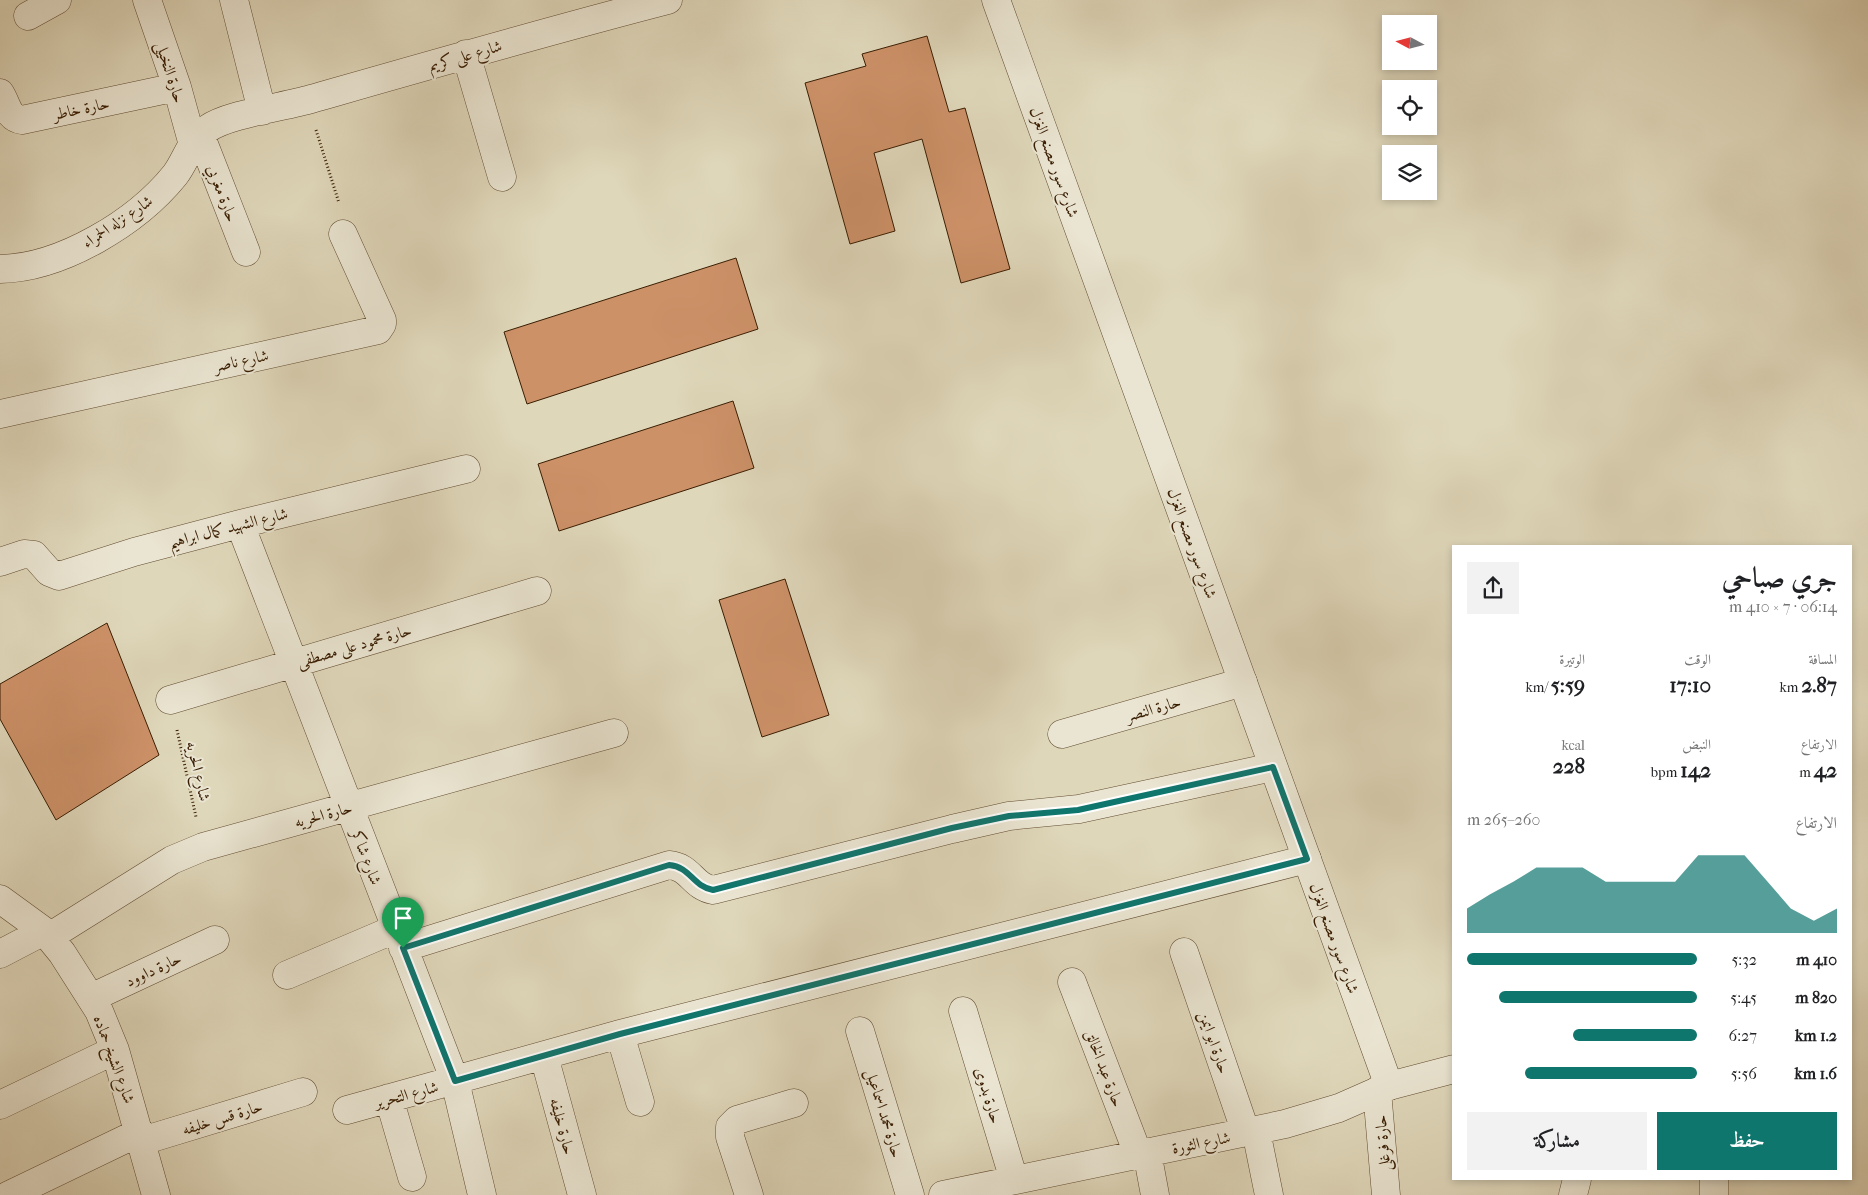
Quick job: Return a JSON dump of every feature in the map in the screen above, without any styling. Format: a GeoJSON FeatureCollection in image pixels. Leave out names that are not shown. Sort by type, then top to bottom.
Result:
{"type":"FeatureCollection","features":[{"type":"Feature","properties":{"kind":"street"},"geometry":{"type":"LineString","coordinates":[[28,16],[57,0]]}},
{"type":"Feature","properties":{"kind":"street","name":"حارة النخيلى"},"geometry":{"type":"LineString","coordinates":[[147,0],[197,139]]}},
{"type":"Feature","properties":{"kind":"street"},"geometry":{"type":"LineString","coordinates":[[197,139],[226,120],[262,112],[234,0]]}},
{"type":"Feature","properties":{"kind":"street","name":"شارع على كريم"},"geometry":{"type":"LineString","coordinates":[[262,112],[466,54],[668,0]]}},
{"type":"Feature","properties":{"kind":"street","name":"شارع سور مصنع الغزل"},"geometry":{"type":"LineString","coordinates":[[996,0],[1307,859],[1383,1088]]}},
{"type":"Feature","properties":{"kind":"street"},"geometry":{"type":"LineString","coordinates":[[466,54],[502,177]]}},
{"type":"Feature","properties":{"kind":"street","name":"حارة خاطر"},"geometry":{"type":"LineString","coordinates":[[0,93],[9,113],[22,120],[177,87]]}},
{"type":"Feature","properties":{"kind":"street","name":"حارة مغربي"},"geometry":{"type":"LineString","coordinates":[[197,139],[246,252]]}},
{"type":"Feature","properties":{"kind":"street","name":"شارع نزله الحمراء"},"geometry":{"type":"LineString","coordinates":[[0,269],[14,268],[66,254],[108,231],[158,194],[176,173],[197,139]]}},
{"type":"Feature","properties":{"kind":"street","name":"شارع ناصر"},"geometry":{"type":"LineString","coordinates":[[0,414],[91,392],[378,330],[382,320],[343,234]]}},
{"type":"Feature","properties":{"kind":"street","name":"شارع الشهيد كمال ابراهيم"},"geometry":{"type":"LineString","coordinates":[[0,562],[24,554],[34,555],[49,572],[59,576],[134,552],[240,524],[466,469]]}},
{"type":"Feature","properties":{"kind":"street","name":"شارع شاكر"},"geometry":{"type":"LineString","coordinates":[[240,524],[348,808],[455,1081],[482,1195]]}},
{"type":"Feature","properties":{"kind":"street","name":"حارة محمود على مصطفى"},"geometry":{"type":"LineString","coordinates":[[170,700],[537,591]]}},
{"type":"Feature","properties":{"kind":"street","name":"حارة النصر"},"geometry":{"type":"LineString","coordinates":[[1062,734],[1243,682]]}},
{"type":"Feature","properties":{"kind":"street","name":"حارة الحريه"},"geometry":{"type":"LineString","coordinates":[[0,954],[47,934],[172,860],[203,847],[614,733]]}},
{"type":"Feature","properties":{"kind":"street"},"geometry":{"type":"LineString","coordinates":[[287,975],[399,938],[669,865],[678,866],[685,870],[696,883],[713,890],[952,828],[1009,816],[1078,810],[1273,767]]}},
{"type":"Feature","properties":{"kind":"street","name":"شارع التحرير"},"geometry":{"type":"LineString","coordinates":[[347,1110],[620,1034],[1307,859]]}},
{"type":"Feature","properties":{"kind":"street","name":"شارع الشيخ حماده"},"geometry":{"type":"LineString","coordinates":[[0,899],[47,934],[91,998],[115,1050],[156,1195]]}},
{"type":"Feature","properties":{"kind":"street","name":"حارة داوود"},"geometry":{"type":"LineString","coordinates":[[91,998],[215,940]]}},
{"type":"Feature","properties":{"kind":"street","name":"حارة ابو ايمن"},"geometry":{"type":"LineString","coordinates":[[1184,952],[1251,1132],[1269,1195]]}},
{"type":"Feature","properties":{"kind":"street","name":"حارة عبد الخالق"},"geometry":{"type":"LineString","coordinates":[[1072,982],[1142,1153],[1155,1195]]}},
{"type":"Feature","properties":{"kind":"street","name":"حارة بدوى"},"geometry":{"type":"LineString","coordinates":[[963,1011],[1030,1183]]}},
{"type":"Feature","properties":{"kind":"street","name":"حارة محمد اسماعيل"},"geometry":{"type":"LineString","coordinates":[[860,1031],[910,1195]]}},
{"type":"Feature","properties":{"kind":"street"},"geometry":{"type":"LineString","coordinates":[[620,1034],[640,1102]]}},
{"type":"Feature","properties":{"kind":"street"},"geometry":{"type":"LineString","coordinates":[[0,1105],[115,1050]]}},
{"type":"Feature","properties":{"kind":"street","name":"حارة خليفه"},"geometry":{"type":"LineString","coordinates":[[544,1056],[582,1195]]}},
{"type":"Feature","properties":{"kind":"street","name":"شارع الثورة"},"geometry":{"type":"LineString","coordinates":[[946,1195],[1030,1183],[1142,1153],[1251,1132],[1339,1108],[1383,1088],[1452,1070]]}},
{"type":"Feature","properties":{"kind":"street","name":"حارة فرغلى"},"geometry":{"type":"LineString","coordinates":[[1383,1088],[1386,1195]]}},
{"type":"Feature","properties":{"kind":"street","name":"حارة قس خليفه"},"geometry":{"type":"LineString","coordinates":[[9,1195],[141,1137],[303,1092]]}},
{"type":"Feature","properties":{"kind":"street"},"geometry":{"type":"LineString","coordinates":[[389,1098],[412,1177]]}},
{"type":"Feature","properties":{"kind":"street"},"geometry":{"type":"LineString","coordinates":[[749,1195],[730,1137],[730,1127],[737,1120],[794,1103]]}},
{"type":"Feature","properties":{"kind":"street"},"geometry":{"type":"LineString","coordinates":[[1573,1195],[1577,1180]]}},
{"type":"Feature","properties":{"kind":"street"},"geometry":{"type":"LineString","coordinates":[[1714,1180],[1714,1195]]}},
{"type":"Feature","properties":{"kind":"path"},"geometry":{"type":"LineString","coordinates":[[307,100],[340,203]]}},
{"type":"Feature","properties":{"kind":"path","name":"شارع الحريه"},"geometry":{"type":"LineString","coordinates":[[170,700],[203,847]]}},
{"type":"Feature","properties":{"kind":"building"},"geometry":{"type":"Polygon","coordinates":[[[927,36],[949,112],[965,108],[1010,269],[961,283],[922,139],[874,153],[895,231],[850,244],[805,83],[866,66],[862,54],[927,36]]]}},
{"type":"Feature","properties":{"kind":"building"},"geometry":{"type":"Polygon","coordinates":[[[736,258],[758,329],[527,404],[504,332],[736,258]]]}},
{"type":"Feature","properties":{"kind":"building"},"geometry":{"type":"Polygon","coordinates":[[[733,401],[754,468],[559,531],[538,464],[733,401]]]}},
{"type":"Feature","properties":{"kind":"building"},"geometry":{"type":"Polygon","coordinates":[[[785,579],[829,715],[762,737],[719,600],[785,579]]]}},
{"type":"Feature","properties":{"kind":"building"},"geometry":{"type":"Polygon","coordinates":[[[107,623],[159,755],[56,820],[0,719],[0,684],[107,623]]]}},
{"type":"Feature","properties":{"kind":"route"},"geometry":{"type":"LineString","coordinates":[[1273,767],[1307,859],[620,1034],[455,1081],[403,948],[669,865],[678,866],[685,870],[696,883],[704,888],[722,889],[952,828],[1009,816],[1078,810],[1273,767]]}}]}
